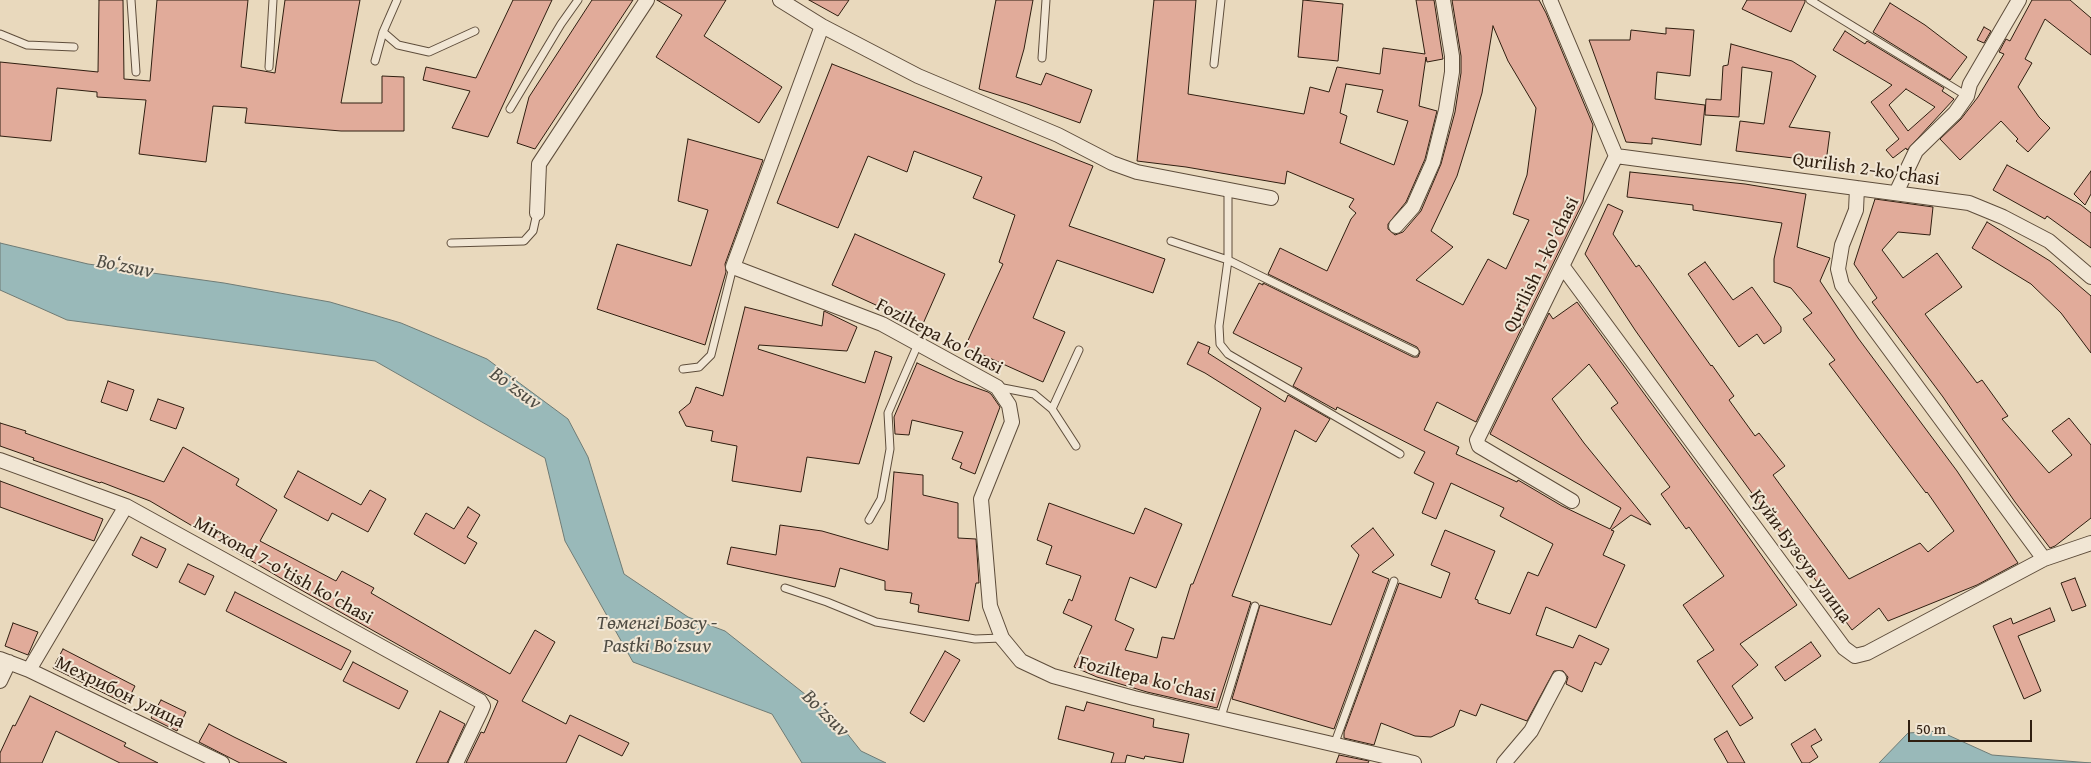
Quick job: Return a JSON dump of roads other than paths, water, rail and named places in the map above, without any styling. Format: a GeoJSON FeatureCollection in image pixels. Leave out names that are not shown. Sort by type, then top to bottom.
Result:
{"type":"FeatureCollection","features":[{"type":"Feature","properties":{"kind":"street"},"geometry":{"type":"LineString","coordinates":[[538,213],[539,164],[646,0]]}},
{"type":"Feature","properties":{"kind":"street"},"geometry":{"type":"LineString","coordinates":[[780,0],[822,26],[918,76],[1058,135],[1112,164],[1137,172],[1271,198]]}},
{"type":"Feature","properties":{"kind":"street"},"geometry":{"type":"LineString","coordinates":[[1396,226],[1413,207],[1434,162],[1446,110],[1452,72],[1452,56],[1443,0]]}},
{"type":"Feature","properties":{"kind":"street"},"geometry":{"type":"LineString","coordinates":[[1550,0],[1616,156]]}},
{"type":"Feature","properties":{"kind":"street"},"geometry":{"type":"LineString","coordinates":[[1896,193],[1916,151],[1955,113],[1967,96],[1970,84],[2020,0]]}},
{"type":"Feature","properties":{"kind":"street"},"geometry":{"type":"LineString","coordinates":[[733,267],[822,26]]}},
{"type":"Feature","properties":{"kind":"street","name":"Qurilish 2-ko'chasi"},"geometry":{"type":"LineString","coordinates":[[1616,156],[1969,204],[2003,217],[2049,241],[2091,277]]}},
{"type":"Feature","properties":{"kind":"street","name":"Qurilish 1-ko'chasi"},"geometry":{"type":"LineString","coordinates":[[1572,501],[1479,446],[1478,440],[1616,156]]}},
{"type":"Feature","properties":{"kind":"street"},"geometry":{"type":"LineString","coordinates":[[1857,188],[1856,210],[1842,245],[1838,269],[1842,285],[2044,559]]}},
{"type":"Feature","properties":{"kind":"street","name":"Foziltepa ko'chasi"},"geometry":{"type":"LineString","coordinates":[[733,267],[882,324],[997,387],[1009,405],[1012,422],[982,499],[990,606],[1002,638],[1021,661],[1053,676],[1134,698],[1414,763]]}},
{"type":"Feature","properties":{"kind":"street","name":"Куйи Бузсув улица"},"geometry":{"type":"LineString","coordinates":[[1563,267],[1844,648],[1855,656],[1867,653],[2044,559],[2091,543]]}},
{"type":"Feature","properties":{"kind":"street","name":"Mirxond 7-o'tish ko'chasi"},"geometry":{"type":"LineString","coordinates":[[0,460],[126,506],[480,702],[483,706],[456,763]]}},
{"type":"Feature","properties":{"kind":"street"},"geometry":{"type":"LineString","coordinates":[[29,670],[126,506]]}},
{"type":"Feature","properties":{"kind":"street"},"geometry":{"type":"LineString","coordinates":[[0,681],[4,660]]}},
{"type":"Feature","properties":{"kind":"street","name":"Мехрибон улица"},"geometry":{"type":"LineString","coordinates":[[4,660],[29,670],[222,763]]}},
{"type":"Feature","properties":{"kind":"street"},"geometry":{"type":"LineString","coordinates":[[1504,763],[1510,759],[1531,731],[1559,678]]}},
{"type":"Feature","properties":{"kind":"lane"},"geometry":{"type":"LineString","coordinates":[[132,0],[136,72]]}},
{"type":"Feature","properties":{"kind":"lane"},"geometry":{"type":"LineString","coordinates":[[269,67],[273,0]]}},
{"type":"Feature","properties":{"kind":"lane"},"geometry":{"type":"LineString","coordinates":[[375,61],[383,32],[397,0]]}},
{"type":"Feature","properties":{"kind":"lane"},"geometry":{"type":"LineString","coordinates":[[510,109],[561,24],[578,0]]}},
{"type":"Feature","properties":{"kind":"lane"},"geometry":{"type":"LineString","coordinates":[[1042,58],[1046,0]]}},
{"type":"Feature","properties":{"kind":"lane"},"geometry":{"type":"LineString","coordinates":[[1214,64],[1221,0]]}},
{"type":"Feature","properties":{"kind":"lane"},"geometry":{"type":"LineString","coordinates":[[1810,0],[1967,96]]}},
{"type":"Feature","properties":{"kind":"lane"},"geometry":{"type":"LineString","coordinates":[[383,32],[398,45],[429,52],[475,31]]}},
{"type":"Feature","properties":{"kind":"lane"},"geometry":{"type":"LineString","coordinates":[[0,34],[27,45],[74,47]]}},
{"type":"Feature","properties":{"kind":"lane"},"geometry":{"type":"LineString","coordinates":[[1228,190],[1228,260],[1219,326],[1220,344],[1228,354],[1400,454]]}},
{"type":"Feature","properties":{"kind":"lane"},"geometry":{"type":"LineString","coordinates":[[451,243],[524,242],[533,231],[538,213]]}},
{"type":"Feature","properties":{"kind":"lane"},"geometry":{"type":"LineString","coordinates":[[1171,241],[1228,260],[1414,352]]}},
{"type":"Feature","properties":{"kind":"lane"},"geometry":{"type":"LineString","coordinates":[[682,369],[699,367],[711,355],[733,267]]}},
{"type":"Feature","properties":{"kind":"lane"},"geometry":{"type":"LineString","coordinates":[[868,520],[881,499],[890,449],[888,414],[918,344]]}},
{"type":"Feature","properties":{"kind":"lane"},"geometry":{"type":"LineString","coordinates":[[1052,409],[1079,350]]}},
{"type":"Feature","properties":{"kind":"lane"},"geometry":{"type":"LineString","coordinates":[[997,387],[1034,394],[1052,409],[1076,446]]}},
{"type":"Feature","properties":{"kind":"lane"},"geometry":{"type":"LineString","coordinates":[[1333,745],[1394,581]]}},
{"type":"Feature","properties":{"kind":"lane"},"geometry":{"type":"LineString","coordinates":[[785,588],[827,602],[876,622],[975,639],[1002,638]]}},
{"type":"Feature","properties":{"kind":"lane"},"geometry":{"type":"LineString","coordinates":[[1221,717],[1254,606]]}},
{"type":"Feature","properties":{"kind":"water","name":"Төменгі Бозсу - Pastki Boʻzsuv"},"geometry":{"type":"Polygon","coordinates":[[[0,243],[88,264],[224,283],[330,302],[401,323],[487,359],[568,419],[588,457],[624,574],[688,617],[725,631],[834,717],[861,751],[886,763],[802,763],[772,714],[633,662],[565,541],[545,458],[375,361],[67,320],[0,290],[0,243]]]}},
{"type":"Feature","properties":{"kind":"water"},"geometry":{"type":"Polygon","coordinates":[[[1939,731],[1992,755],[2091,763],[1879,763],[1908,733],[1939,731]]]}},
{"type":"Feature","properties":{"kind":"water label","name":"Boʻzsuv"},"geometry":{"type":"Point","coordinates":[125,267]}},
{"type":"Feature","properties":{"kind":"water label","name":"Boʻzsuv"},"geometry":{"type":"Point","coordinates":[515,389]}},
{"type":"Feature","properties":{"kind":"water label","name":"Boʻzsuv"},"geometry":{"type":"Point","coordinates":[825,714]}}]}
